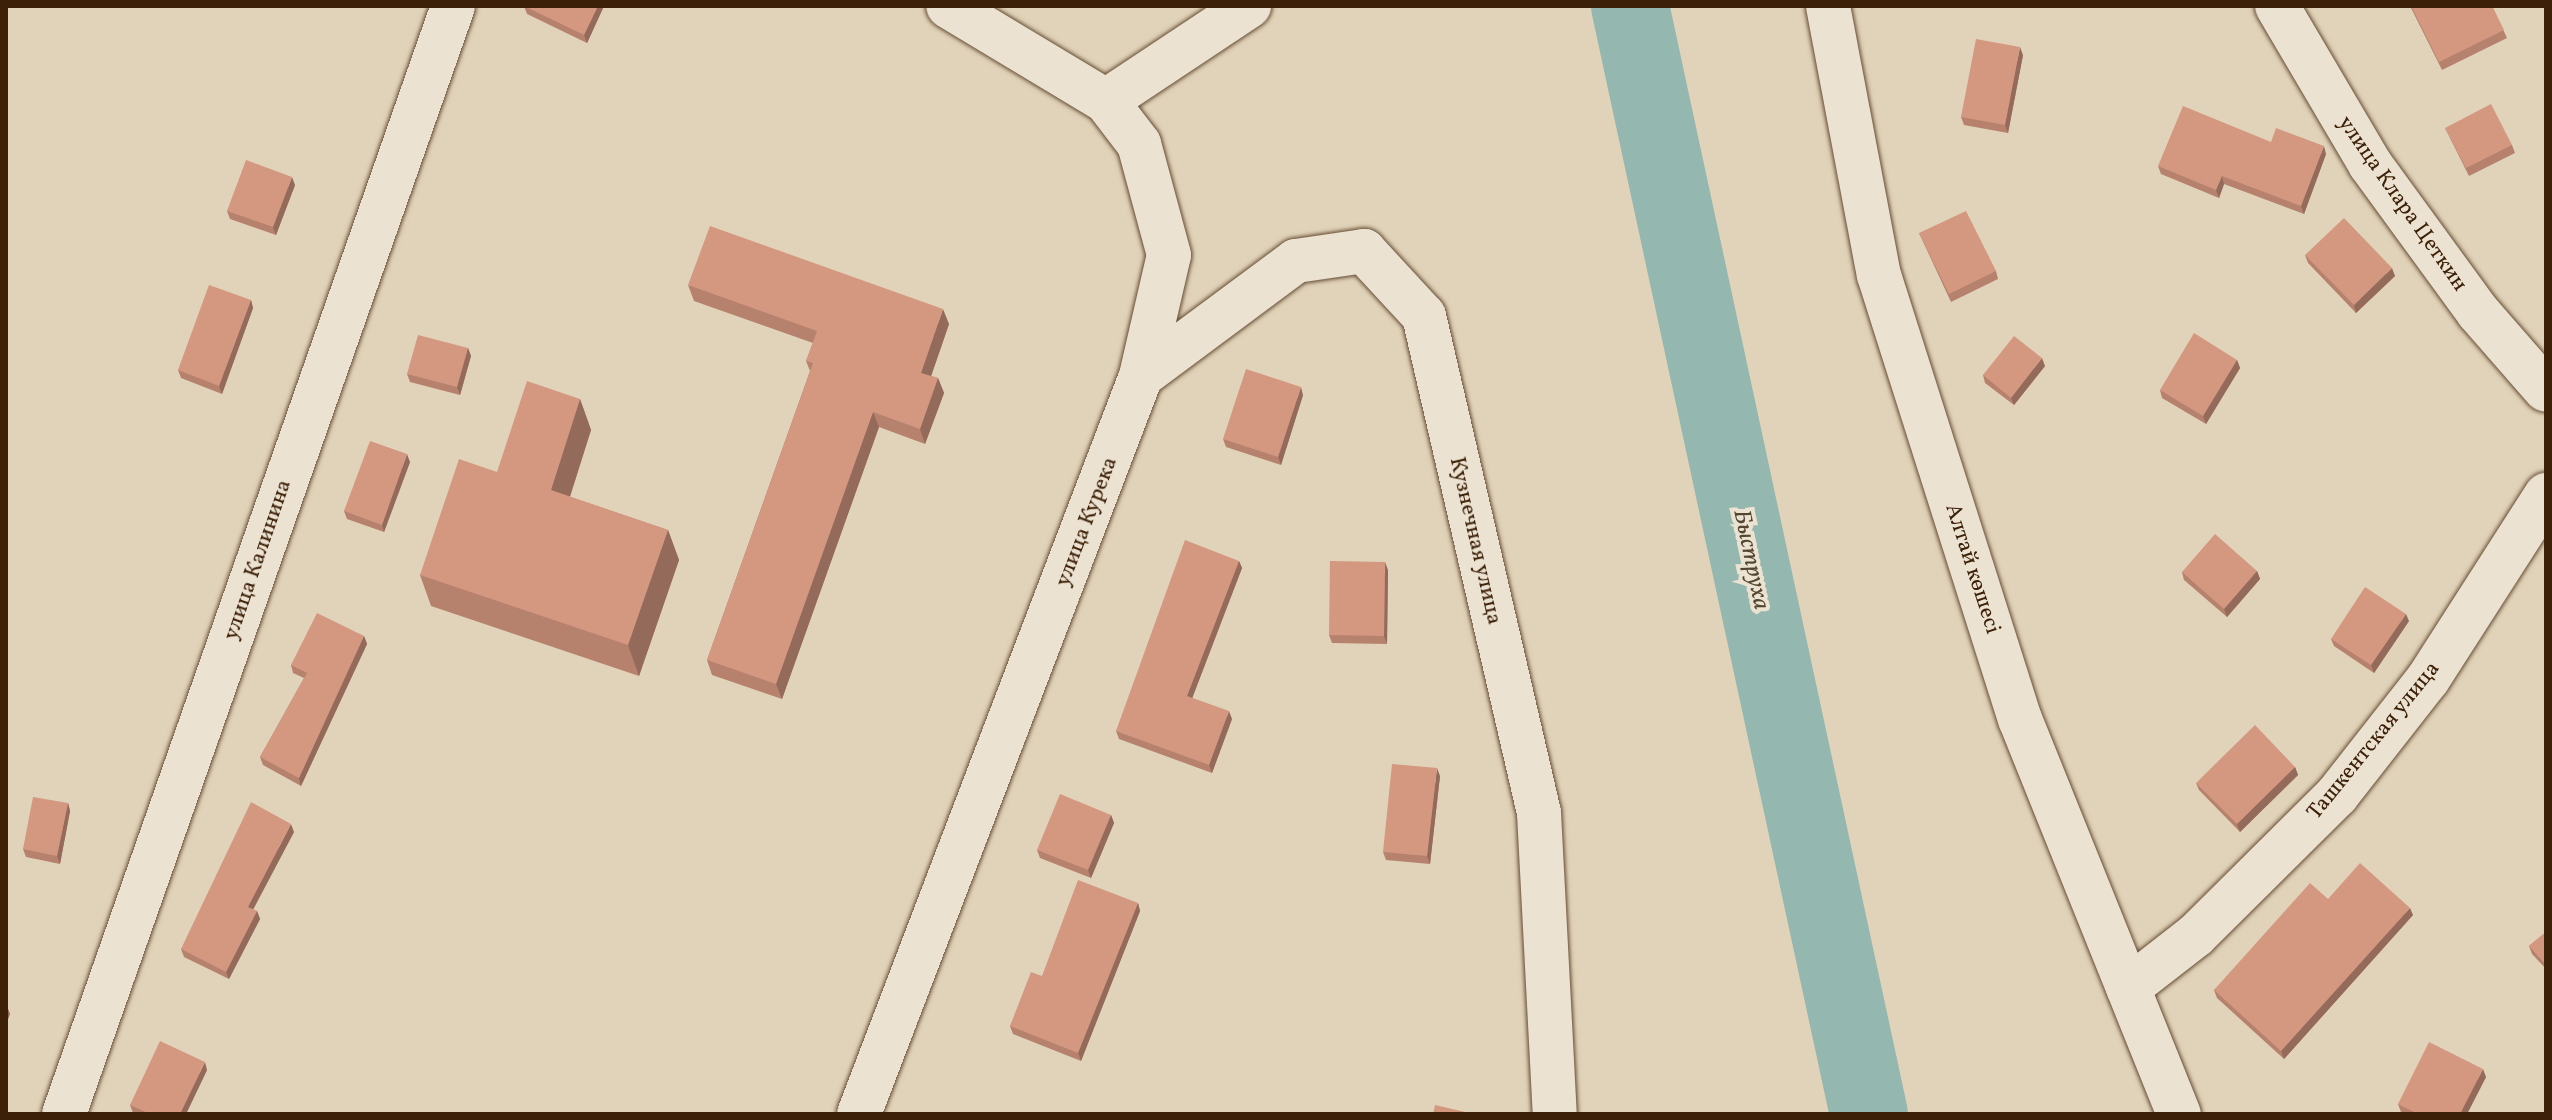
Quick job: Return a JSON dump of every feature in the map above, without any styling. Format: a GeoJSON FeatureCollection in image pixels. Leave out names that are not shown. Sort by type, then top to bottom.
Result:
{"type":"FeatureCollection","features":[{"type":"Feature","properties":{"kind":"street","name":"улица Калинина"},"geometry":{"type":"LineString","coordinates":[[64,1114],[453,6]]}},
{"type":"Feature","properties":{"kind":"street","name":"улица Курека"},"geometry":{"type":"LineString","coordinates":[[859,1114],[1141,376],[1169,255],[1139,144],[1106,101],[948,6]]}},
{"type":"Feature","properties":{"kind":"street"},"geometry":{"type":"LineString","coordinates":[[1106,101],[1249,6]]}},
{"type":"Feature","properties":{"kind":"street","name":"Алтай көшесі"},"geometry":{"type":"LineString","coordinates":[[1828,6],[1879,275],[2020,719],[2179,1114]]}},
{"type":"Feature","properties":{"kind":"street","name":"улица Клара Цеткин"},"geometry":{"type":"LineString","coordinates":[[2277,6],[2370,164],[2478,312],[2546,390]]}},
{"type":"Feature","properties":{"kind":"street","name":"Кузнечная улица"},"geometry":{"type":"LineString","coordinates":[[1141,376],[1296,261],[1364,251],[1424,316],[1539,813],[1555,1114]]}},
{"type":"Feature","properties":{"kind":"street","name":"Ташкентская улица"},"geometry":{"type":"LineString","coordinates":[[2128,988],[2196,935],[2337,795],[2428,679],[2545,501]]}},
{"type":"Feature","properties":{"kind":"building"},"geometry":{"type":"Polygon","coordinates":[[[524,6],[598,6],[584,35],[524,6]]]}},
{"type":"Feature","properties":{"kind":"building"},"geometry":{"type":"Polygon","coordinates":[[[2411,6],[2492,6],[2504,30],[2439,62],[2411,6]]]}},
{"type":"Feature","properties":{"kind":"building"},"geometry":{"type":"Polygon","coordinates":[[[1976,39],[2020,47],[2005,125],[1961,117],[1976,39]]]}},
{"type":"Feature","properties":{"kind":"building"},"geometry":{"type":"Polygon","coordinates":[[[2491,104],[2512,145],[2466,168],[2445,128],[2491,104]]]}},
{"type":"Feature","properties":{"kind":"building"},"geometry":{"type":"Polygon","coordinates":[[[2183,106],[2271,142],[2276,128],[2324,146],[2301,206],[2222,176],[2216,190],[2158,166],[2183,106]]]}},
{"type":"Feature","properties":{"kind":"building"},"geometry":{"type":"Polygon","coordinates":[[[246,160],[292,177],[273,227],[227,211],[246,160]]]}},
{"type":"Feature","properties":{"kind":"building"},"geometry":{"type":"Polygon","coordinates":[[[1966,211],[1996,271],[1949,294],[1919,233],[1966,211]]]}},
{"type":"Feature","properties":{"kind":"building"},"geometry":{"type":"Polygon","coordinates":[[[2344,218],[2392,268],[2354,305],[2305,255],[2344,218]]]}},
{"type":"Feature","properties":{"kind":"building"},"geometry":{"type":"Polygon","coordinates":[[[710,226],[943,309],[921,373],[938,378],[920,429],[873,412],[776,684],[707,660],[813,363],[806,361],[817,331],[688,285],[710,226]]]}},
{"type":"Feature","properties":{"kind":"building"},"geometry":{"type":"Polygon","coordinates":[[[209,285],[251,300],[219,386],[178,370],[209,285]]]}},
{"type":"Feature","properties":{"kind":"building"},"geometry":{"type":"Polygon","coordinates":[[[2194,333],[2237,360],[2203,416],[2160,390],[2194,333]]]}},
{"type":"Feature","properties":{"kind":"building"},"geometry":{"type":"Polygon","coordinates":[[[418,335],[468,348],[457,387],[407,374],[418,335]]]}},
{"type":"Feature","properties":{"kind":"building"},"geometry":{"type":"Polygon","coordinates":[[[2014,336],[2042,358],[2011,398],[1983,375],[2014,336]]]}},
{"type":"Feature","properties":{"kind":"building"},"geometry":{"type":"Polygon","coordinates":[[[1246,369],[1301,387],[1278,457],[1223,439],[1246,369]]]}},
{"type":"Feature","properties":{"kind":"building"},"geometry":{"type":"Polygon","coordinates":[[[527,381],[580,399],[551,490],[668,530],[628,645],[420,575],[459,459],[497,472],[527,381]]]}},
{"type":"Feature","properties":{"kind":"building"},"geometry":{"type":"Polygon","coordinates":[[[370,441],[407,454],[382,525],[344,511],[370,441]]]}},
{"type":"Feature","properties":{"kind":"building"},"geometry":{"type":"Polygon","coordinates":[[[2215,534],[2257,571],[2224,609],[2182,572],[2215,534]]]}},
{"type":"Feature","properties":{"kind":"building"},"geometry":{"type":"Polygon","coordinates":[[[1185,540],[1239,561],[1187,696],[1229,711],[1209,765],[1116,731],[1185,540]]]}},
{"type":"Feature","properties":{"kind":"building"},"geometry":{"type":"Polygon","coordinates":[[[1330,561],[1385,562],[1384,636],[1329,635],[1330,561]]]}},
{"type":"Feature","properties":{"kind":"building"},"geometry":{"type":"Polygon","coordinates":[[[2365,587],[2406,614],[2371,665],[2331,639],[2365,587]]]}},
{"type":"Feature","properties":{"kind":"building"},"geometry":{"type":"Polygon","coordinates":[[[317,613],[364,636],[299,778],[260,757],[307,673],[291,665],[317,613]]]}},
{"type":"Feature","properties":{"kind":"building"},"geometry":{"type":"Polygon","coordinates":[[[2255,725],[2295,767],[2237,824],[2196,783],[2255,725]]]}},
{"type":"Feature","properties":{"kind":"building"},"geometry":{"type":"Polygon","coordinates":[[[1392,764],[1437,768],[1427,856],[1383,852],[1392,764]]]}},
{"type":"Feature","properties":{"kind":"building"},"geometry":{"type":"Polygon","coordinates":[[[1060,794],[1111,815],[1088,870],[1037,850],[1060,794]]]}},
{"type":"Feature","properties":{"kind":"building"},"geometry":{"type":"Polygon","coordinates":[[[33,797],[68,803],[57,856],[23,849],[33,797]]]}},
{"type":"Feature","properties":{"kind":"building"},"geometry":{"type":"Polygon","coordinates":[[[251,802],[291,824],[248,907],[257,911],[226,972],[181,949],[251,802]]]}},
{"type":"Feature","properties":{"kind":"building"},"geometry":{"type":"Polygon","coordinates":[[[2360,863],[2410,908],[2281,1051],[2214,990],[2310,883],[2328,899],[2360,863]]]}},
{"type":"Feature","properties":{"kind":"building"},"geometry":{"type":"Polygon","coordinates":[[[1078,880],[1138,903],[1078,1053],[1010,1026],[1031,972],[1042,976],[1078,880]]]}},
{"type":"Feature","properties":{"kind":"building"},"geometry":{"type":"Polygon","coordinates":[[[2546,932],[2546,965],[2529,946],[2546,932]]]}},
{"type":"Feature","properties":{"kind":"building"},"geometry":{"type":"Polygon","coordinates":[[[160,1041],[205,1062],[180,1114],[150,1114],[130,1105],[160,1041]]]}},
{"type":"Feature","properties":{"kind":"building"},"geometry":{"type":"Polygon","coordinates":[[[2429,1042],[2483,1069],[2460,1114],[2418,1114],[2398,1104],[2429,1042]]]}},
{"type":"Feature","properties":{"kind":"building"},"geometry":{"type":"Polygon","coordinates":[[[1435,1105],[1474,1114],[1433,1114],[1435,1105]]]}},
{"type":"Feature","properties":{"kind":"waterway","name":"Быструха"},"geometry":{"type":"LineString","coordinates":[[1630,6],[1869,1114]]}}]}
